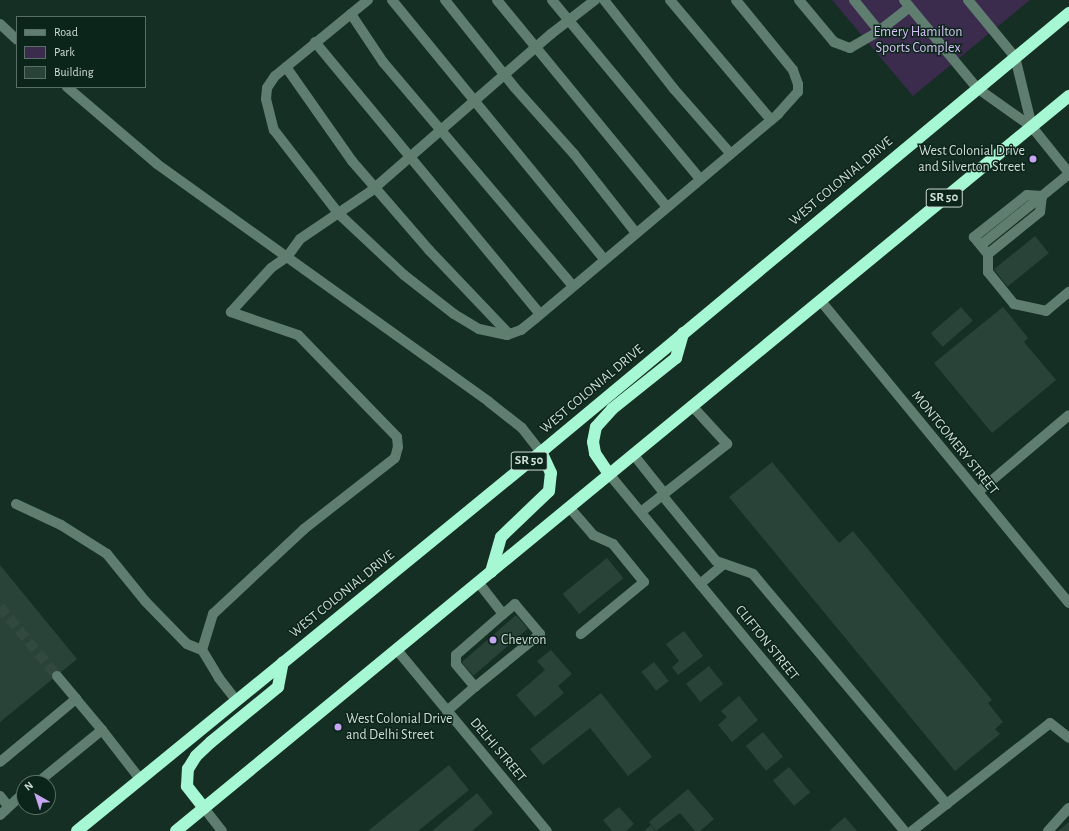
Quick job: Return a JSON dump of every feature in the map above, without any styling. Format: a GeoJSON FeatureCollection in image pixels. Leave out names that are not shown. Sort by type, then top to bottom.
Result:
{"type":"FeatureCollection","features":[{"type":"Feature","properties":{"kind":"highway","name":"WEST COLONIAL DRIVE"},"geometry":{"type":"LineString","coordinates":[[77,831],[541,452],[682,333],[1069,13]]}},
{"type":"Feature","properties":{"kind":"highway","name":"SR 50"},"geometry":{"type":"LineString","coordinates":[[176,831],[1069,96]]}},
{"type":"Feature","properties":{"kind":"highway"},"geometry":{"type":"LineString","coordinates":[[610,474],[595,453],[592,442],[596,427],[612,409],[676,358],[682,333]]}},
{"type":"Feature","properties":{"kind":"highway"},"geometry":{"type":"LineString","coordinates":[[491,572],[501,537],[549,491],[551,473],[541,452]]}},
{"type":"Feature","properties":{"kind":"highway"},"geometry":{"type":"LineString","coordinates":[[204,808],[187,786],[188,769],[196,756],[211,742],[278,687],[283,662]]}},
{"type":"Feature","properties":{"kind":"street"},"geometry":{"type":"LineString","coordinates":[[368,0],[286,67],[267,88],[268,115],[274,130],[297,162],[340,214],[404,275],[454,314],[479,329],[509,334],[521,330],[572,285],[731,154],[792,101],[798,92],[798,84],[793,70],[736,0]]}},
{"type":"Feature","properties":{"kind":"street"},"geometry":{"type":"LineString","coordinates":[[392,0],[604,259]]}},
{"type":"Feature","properties":{"kind":"street"},"geometry":{"type":"LineString","coordinates":[[445,0],[505,75],[574,154],[636,233]]}},
{"type":"Feature","properties":{"kind":"street"},"geometry":{"type":"LineString","coordinates":[[497,0],[667,207]]}},
{"type":"Feature","properties":{"kind":"street"},"geometry":{"type":"LineString","coordinates":[[552,0],[568,21],[623,83],[700,179]]}},
{"type":"Feature","properties":{"kind":"street"},"geometry":{"type":"LineString","coordinates":[[202,650],[213,614],[304,528],[396,458],[398,447],[397,438],[298,335],[231,312],[271,268],[287,257],[300,239],[340,214],[375,187],[536,48],[595,0]]}},
{"type":"Feature","properties":{"kind":"street"},"geometry":{"type":"LineString","coordinates":[[604,0],[674,89],[731,154]]}},
{"type":"Feature","properties":{"kind":"street"},"geometry":{"type":"LineString","coordinates":[[670,0],[771,120]]}},
{"type":"Feature","properties":{"kind":"street"},"geometry":{"type":"LineString","coordinates":[[799,0],[834,42],[850,48],[879,31],[907,4],[977,88],[1032,127],[1069,174],[1042,196],[1026,195],[974,237],[988,254],[988,272],[1014,304],[1046,311],[1069,292]]}},
{"type":"Feature","properties":{"kind":"street"},"geometry":{"type":"LineString","coordinates":[[854,0],[879,31]]}},
{"type":"Feature","properties":{"kind":"street"},"geometry":{"type":"LineString","coordinates":[[968,0],[1015,57],[1032,127]]}},
{"type":"Feature","properties":{"kind":"street"},"geometry":{"type":"LineString","coordinates":[[351,14],[384,62],[572,285]]}},
{"type":"Feature","properties":{"kind":"street"},"geometry":{"type":"LineString","coordinates":[[0,24],[16,39]]}},
{"type":"Feature","properties":{"kind":"street"},"geometry":{"type":"LineString","coordinates":[[315,42],[540,314]]}},
{"type":"Feature","properties":{"kind":"street"},"geometry":{"type":"LineString","coordinates":[[286,67],[352,161],[429,250],[509,334]]}},
{"type":"Feature","properties":{"kind":"street"},"geometry":{"type":"LineString","coordinates":[[68,88],[157,164],[489,402],[522,428],[541,452]]}},
{"type":"Feature","properties":{"kind":"street"},"geometry":{"type":"LineString","coordinates":[[988,254],[1040,212],[1042,196]]}},
{"type":"Feature","properties":{"kind":"street","name":"MONTGOMERY STREET"},"geometry":{"type":"LineString","coordinates":[[820,300],[1069,603]]}},
{"type":"Feature","properties":{"kind":"street"},"geometry":{"type":"LineString","coordinates":[[641,512],[727,444],[692,406]]}},
{"type":"Feature","properties":{"kind":"street"},"geometry":{"type":"LineString","coordinates":[[978,492],[1069,415]]}},
{"type":"Feature","properties":{"kind":"street"},"geometry":{"type":"LineString","coordinates":[[633,454],[716,561],[723,565],[753,574],[947,804]]}},
{"type":"Feature","properties":{"kind":"street","name":"CLIFTON STREET"},"geometry":{"type":"LineString","coordinates":[[610,474],[904,831]]}},
{"type":"Feature","properties":{"kind":"street"},"geometry":{"type":"LineString","coordinates":[[16,504],[61,525],[107,554],[145,601],[187,644],[202,650],[219,678],[236,700]]}},
{"type":"Feature","properties":{"kind":"street"},"geometry":{"type":"LineString","coordinates":[[569,507],[593,535],[613,544],[644,582],[581,634]]}},
{"type":"Feature","properties":{"kind":"street"},"geometry":{"type":"LineString","coordinates":[[700,584],[723,565]]}},
{"type":"Feature","properties":{"kind":"street"},"geometry":{"type":"LineString","coordinates":[[478,582],[503,614]]}},
{"type":"Feature","properties":{"kind":"street"},"geometry":{"type":"LineString","coordinates":[[447,711],[540,634],[516,604],[459,651],[455,658],[456,664],[475,687]]}},
{"type":"Feature","properties":{"kind":"street","name":"DELHI STREET"},"geometry":{"type":"LineString","coordinates":[[397,650],[547,831]]}},
{"type":"Feature","properties":{"kind":"street"},"geometry":{"type":"LineString","coordinates":[[56,676],[102,730],[140,779]]}},
{"type":"Feature","properties":{"kind":"street"},"geometry":{"type":"LineString","coordinates":[[0,762],[76,699]]}},
{"type":"Feature","properties":{"kind":"street"},"geometry":{"type":"LineString","coordinates":[[912,831],[1050,722],[1069,738]]}},
{"type":"Feature","properties":{"kind":"street"},"geometry":{"type":"LineString","coordinates":[[46,775],[102,730]]}},
{"type":"Feature","properties":{"kind":"street"},"geometry":{"type":"LineString","coordinates":[[0,796],[8,806]]}},
{"type":"Feature","properties":{"kind":"street"},"geometry":{"type":"LineString","coordinates":[[0,815],[16,800]]}},
{"type":"Feature","properties":{"kind":"street"},"geometry":{"type":"LineString","coordinates":[[204,808],[222,831]]}},
{"type":"Feature","properties":{"kind":"street"},"geometry":{"type":"LineString","coordinates":[[1048,831],[1069,808]]}},
{"type":"Feature","properties":{"kind":"green space","name":"Emery Hamilton Sports Complex"},"geometry":{"type":"Polygon","coordinates":[[[832,0],[1030,0],[913,96],[832,0]]]}},
{"type":"Feature","properties":{"kind":"building"},"geometry":{"type":"Polygon","coordinates":[[[1035,236],[1049,253],[1008,286],[994,269],[1035,236]]]}},
{"type":"Feature","properties":{"kind":"building"},"geometry":{"type":"Polygon","coordinates":[[[961,307],[973,321],[943,347],[931,333],[961,307]]]}},
{"type":"Feature","properties":{"kind":"building"},"geometry":{"type":"Polygon","coordinates":[[[1003,307],[1028,338],[1024,342],[1056,380],[992,433],[934,363],[1003,307]]]}},
{"type":"Feature","properties":{"kind":"building"},"geometry":{"type":"Polygon","coordinates":[[[772,462],[839,543],[853,531],[992,700],[988,703],[1003,722],[995,729],[1000,734],[955,771],[729,497],[772,462]]]}},
{"type":"Feature","properties":{"kind":"building"},"geometry":{"type":"Polygon","coordinates":[[[607,558],[623,578],[579,614],[563,594],[607,558]]]}},
{"type":"Feature","properties":{"kind":"building"},"geometry":{"type":"Polygon","coordinates":[[[0,565],[77,659],[0,722],[0,565]]]}},
{"type":"Feature","properties":{"kind":"building"},"geometry":{"type":"Polygon","coordinates":[[[516,615],[528,629],[473,676],[462,662],[516,615]]]}},
{"type":"Feature","properties":{"kind":"building"},"geometry":{"type":"Polygon","coordinates":[[[684,631],[703,656],[678,675],[672,667],[679,661],[666,644],[684,631]]]}},
{"type":"Feature","properties":{"kind":"building"},"geometry":{"type":"Polygon","coordinates":[[[551,650],[572,674],[558,686],[564,693],[535,717],[516,695],[545,670],[537,661],[551,650]]]}},
{"type":"Feature","properties":{"kind":"building"},"geometry":{"type":"Polygon","coordinates":[[[654,662],[669,681],[656,691],[641,672],[654,662]]]}},
{"type":"Feature","properties":{"kind":"building"},"geometry":{"type":"Polygon","coordinates":[[[709,666],[723,684],[700,702],[686,684],[709,666]]]}},
{"type":"Feature","properties":{"kind":"building"},"geometry":{"type":"Polygon","coordinates":[[[601,693],[652,757],[628,776],[590,728],[543,765],[530,749],[601,693]]]}},
{"type":"Feature","properties":{"kind":"building"},"geometry":{"type":"Polygon","coordinates":[[[739,696],[758,720],[732,742],[718,725],[727,717],[721,711],[739,696]]]}},
{"type":"Feature","properties":{"kind":"building"},"geometry":{"type":"Polygon","coordinates":[[[763,732],[783,757],[766,771],[746,746],[763,732]]]}},
{"type":"Feature","properties":{"kind":"building"},"geometry":{"type":"Polygon","coordinates":[[[449,765],[469,790],[418,831],[368,831],[449,765]]]}},
{"type":"Feature","properties":{"kind":"building"},"geometry":{"type":"Polygon","coordinates":[[[789,767],[810,792],[794,806],[773,780],[789,767]]]}},
{"type":"Feature","properties":{"kind":"building"},"geometry":{"type":"Polygon","coordinates":[[[688,789],[714,819],[700,831],[695,831],[680,813],[656,831],[649,822],[688,789]]]}},
{"type":"Feature","properties":{"kind":"building"},"geometry":{"type":"Polygon","coordinates":[[[477,793],[493,813],[472,831],[432,831],[477,793]]]}},
{"type":"Feature","properties":{"kind":"building"},"geometry":{"type":"Polygon","coordinates":[[[619,807],[634,824],[626,831],[612,831],[603,820],[619,807]]]}},
{"type":"Feature","properties":{"kind":"building"},"geometry":{"type":"Polygon","coordinates":[[[845,817],[857,831],[829,831],[845,817]]]}},
{"type":"Feature","properties":{"kind":"building"},"geometry":{"type":"Polygon","coordinates":[[[1069,822],[1069,831],[1058,831],[1069,822]]]}},
{"type":"Feature","properties":{"kind":"building"},"geometry":{"type":"Polygon","coordinates":[[[651,825],[655,831],[644,831],[651,825]]]}},
{"type":"Feature","properties":{"kind":"tunnel"},"geometry":{"type":"LineString","coordinates":[[0,607],[57,676]]}},
{"type":"Feature","properties":{"kind":"place","name":"West Colonial Drive and Silverton Street"},"geometry":{"type":"Point","coordinates":[1033,159]}},
{"type":"Feature","properties":{"kind":"place","name":"Chevron"},"geometry":{"type":"Point","coordinates":[493,640]}},
{"type":"Feature","properties":{"kind":"place","name":"West Colonial Drive and Delhi Street"},"geometry":{"type":"Point","coordinates":[338,727]}}]}
